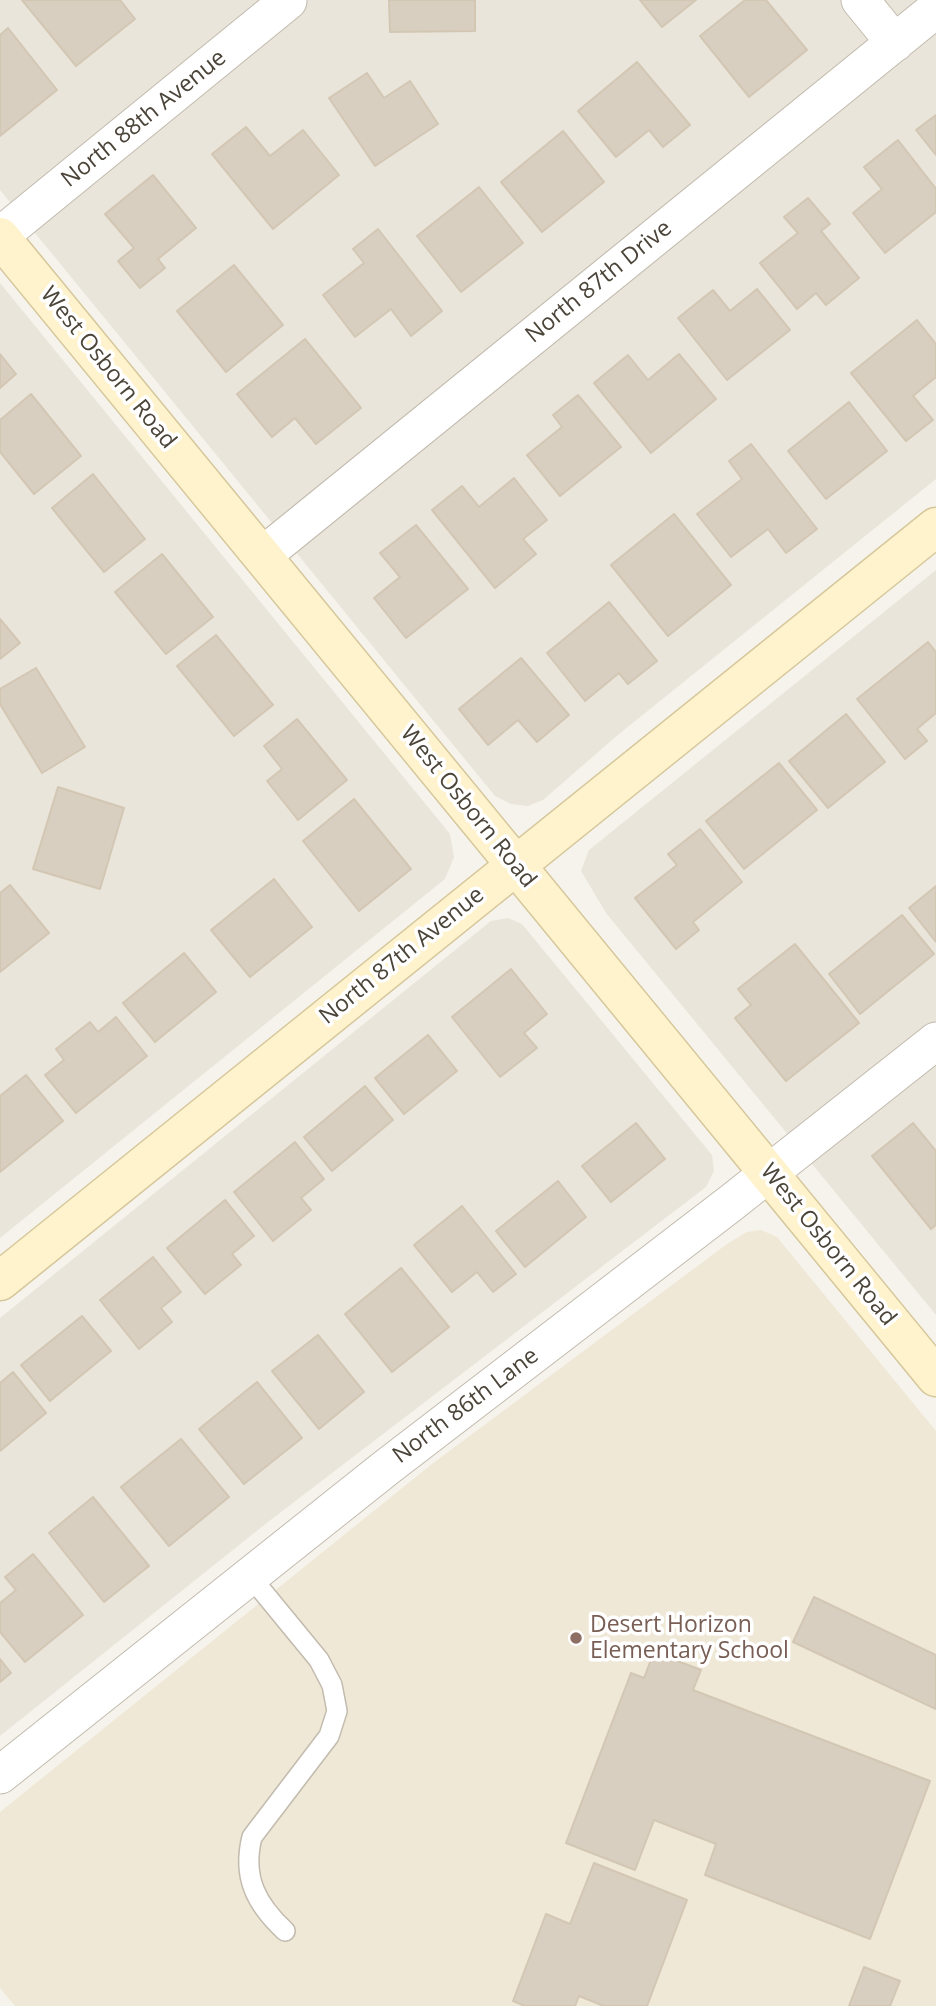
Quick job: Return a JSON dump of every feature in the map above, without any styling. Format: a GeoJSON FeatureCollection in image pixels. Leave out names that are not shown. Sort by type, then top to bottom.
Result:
{"type":"FeatureCollection","features":[{"type":"Feature","properties":{"kind":"street"},"geometry":{"type":"LineString","coordinates":[[860,0],[895,43]]}},
{"type":"Feature","properties":{"kind":"street","name":"North 88th Avenue"},"geometry":{"type":"LineString","coordinates":[[0,237],[288,1]]}},
{"type":"Feature","properties":{"kind":"street","name":"North 87th Drive"},"geometry":{"type":"LineString","coordinates":[[262,556],[936,9]]}},
{"type":"Feature","properties":{"kind":"street","name":"West Osborn Road"},"geometry":{"type":"LineString","coordinates":[[0,237],[936,1377]]}},
{"type":"Feature","properties":{"kind":"street","name":"North 87th Avenue"},"geometry":{"type":"LineString","coordinates":[[0,1281],[936,527]]}},
{"type":"Feature","properties":{"kind":"street","name":"North 86th Lane"},"geometry":{"type":"LineString","coordinates":[[0,1774],[387,1467],[936,1041]]}},
{"type":"Feature","properties":{"kind":"lane"},"geometry":{"type":"LineString","coordinates":[[250,1576],[319,1660],[332,1685],[337,1711],[329,1736],[253,1837],[248,1855],[256,1896],[267,1914],[285,1931]]}},
{"type":"Feature","properties":{"kind":"shaded area"},"geometry":{"type":"Polygon","coordinates":[[[0,0],[936,0],[936,479],[619,734],[543,800],[528,806],[511,804],[495,796],[0,190],[0,0]]]}},
{"type":"Feature","properties":{"kind":"shaded area"},"geometry":{"type":"Polygon","coordinates":[[[0,283],[450,834],[454,857],[445,879],[0,1238],[0,283]]]}},
{"type":"Feature","properties":{"kind":"shaded area"},"geometry":{"type":"Polygon","coordinates":[[[936,570],[936,1315],[606,913],[581,871],[589,850],[936,570]]]}},
{"type":"Feature","properties":{"kind":"shaded area"},"geometry":{"type":"Polygon","coordinates":[[[508,918],[522,924],[712,1155],[714,1171],[706,1187],[268,1522],[0,1736],[0,1318],[491,921],[508,918]]]}},
{"type":"Feature","properties":{"kind":"shaded area","name":"Desert Horizon Elementary School"},"geometry":{"type":"Polygon","coordinates":[[[761,1230],[777,1237],[936,1431],[936,2006],[15,2006],[0,1988],[0,1812],[432,1464],[727,1244],[747,1232],[761,1230]]]}},
{"type":"Feature","properties":{"kind":"building"},"geometry":{"type":"Polygon","coordinates":[[[22,0],[120,0],[135,19],[76,66],[22,0]]]}},
{"type":"Feature","properties":{"kind":"building"},"geometry":{"type":"Polygon","coordinates":[[[389,0],[475,0],[475,31],[390,32],[389,0]]]}},
{"type":"Feature","properties":{"kind":"building"},"geometry":{"type":"Polygon","coordinates":[[[640,0],[696,0],[662,27],[640,0]]]}},
{"type":"Feature","properties":{"kind":"building"},"geometry":{"type":"Polygon","coordinates":[[[745,0],[766,0],[807,50],[749,97],[700,36],[745,0]]]}},
{"type":"Feature","properties":{"kind":"building"},"geometry":{"type":"Polygon","coordinates":[[[8,28],[57,90],[0,136],[0,35],[8,28]]]}},
{"type":"Feature","properties":{"kind":"building"},"geometry":{"type":"Polygon","coordinates":[[[637,62],[690,125],[663,147],[649,130],[616,157],[578,111],[637,62]]]}},
{"type":"Feature","properties":{"kind":"building"},"geometry":{"type":"Polygon","coordinates":[[[367,73],[384,98],[410,81],[438,124],[375,166],[329,98],[367,73]]]}},
{"type":"Feature","properties":{"kind":"building"},"geometry":{"type":"Polygon","coordinates":[[[936,115],[936,155],[916,130],[936,115]]]}},
{"type":"Feature","properties":{"kind":"building"},"geometry":{"type":"Polygon","coordinates":[[[246,127],[270,156],[303,130],[339,175],[273,229],[212,154],[246,127]]]}},
{"type":"Feature","properties":{"kind":"building"},"geometry":{"type":"Polygon","coordinates":[[[563,131],[604,182],[542,232],[501,182],[563,131]]]}},
{"type":"Feature","properties":{"kind":"building"},"geometry":{"type":"Polygon","coordinates":[[[898,140],[936,189],[936,212],[885,253],[853,213],[882,189],[864,167],[898,140]]]}},
{"type":"Feature","properties":{"kind":"building"},"geometry":{"type":"Polygon","coordinates":[[[153,175],[196,228],[158,259],[165,268],[140,288],[118,261],[134,248],[105,214],[153,175]]]}},
{"type":"Feature","properties":{"kind":"building"},"geometry":{"type":"Polygon","coordinates":[[[479,187],[523,243],[461,292],[417,236],[479,187]]]}},
{"type":"Feature","properties":{"kind":"building"},"geometry":{"type":"Polygon","coordinates":[[[808,198],[830,224],[821,231],[859,278],[826,305],[816,293],[797,309],[760,263],[798,233],[784,217],[808,198]]]}},
{"type":"Feature","properties":{"kind":"building"},"geometry":{"type":"Polygon","coordinates":[[[378,229],[442,311],[411,336],[391,309],[355,337],[323,295],[364,263],[353,249],[378,229]]]}},
{"type":"Feature","properties":{"kind":"building"},"geometry":{"type":"Polygon","coordinates":[[[234,265],[283,325],[226,372],[177,311],[234,265]]]}},
{"type":"Feature","properties":{"kind":"building"},"geometry":{"type":"Polygon","coordinates":[[[757,289],[790,330],[727,380],[678,318],[713,290],[730,311],[757,289]]]}},
{"type":"Feature","properties":{"kind":"building"},"geometry":{"type":"Polygon","coordinates":[[[917,320],[936,344],[936,377],[913,396],[933,420],[906,441],[851,373],[917,320]]]}},
{"type":"Feature","properties":{"kind":"building"},"geometry":{"type":"Polygon","coordinates":[[[305,339],[361,408],[316,444],[295,418],[272,437],[237,394],[305,339]]]}},
{"type":"Feature","properties":{"kind":"building"},"geometry":{"type":"Polygon","coordinates":[[[0,354],[16,374],[0,388],[0,354]]]}},
{"type":"Feature","properties":{"kind":"building"},"geometry":{"type":"Polygon","coordinates":[[[679,354],[716,399],[651,453],[594,383],[628,355],[648,380],[679,354]]]}},
{"type":"Feature","properties":{"kind":"building"},"geometry":{"type":"Polygon","coordinates":[[[31,394],[81,456],[34,494],[0,452],[0,420],[31,394]]]}},
{"type":"Feature","properties":{"kind":"building"},"geometry":{"type":"Polygon","coordinates":[[[578,395],[621,447],[560,496],[527,455],[562,427],[553,415],[578,395]]]}},
{"type":"Feature","properties":{"kind":"building"},"geometry":{"type":"Polygon","coordinates":[[[849,402],[887,451],[826,499],[788,451],[849,402]]]}},
{"type":"Feature","properties":{"kind":"building"},"geometry":{"type":"Polygon","coordinates":[[[751,444],[817,529],[786,553],[768,529],[731,557],[697,514],[742,479],[729,461],[751,444]]]}},
{"type":"Feature","properties":{"kind":"building"},"geometry":{"type":"Polygon","coordinates":[[[93,474],[145,539],[104,572],[52,508],[93,474]]]}},
{"type":"Feature","properties":{"kind":"building"},"geometry":{"type":"Polygon","coordinates":[[[514,478],[547,520],[523,539],[536,554],[495,588],[432,510],[462,486],[479,507],[514,478]]]}},
{"type":"Feature","properties":{"kind":"building"},"geometry":{"type":"Polygon","coordinates":[[[674,514],[731,585],[668,636],[611,565],[674,514]]]}},
{"type":"Feature","properties":{"kind":"building"},"geometry":{"type":"Polygon","coordinates":[[[416,525],[468,589],[406,638],[374,598],[400,577],[380,553],[416,525]]]}},
{"type":"Feature","properties":{"kind":"building"},"geometry":{"type":"Polygon","coordinates":[[[162,554],[213,617],[166,654],[115,592],[162,554]]]}},
{"type":"Feature","properties":{"kind":"building"},"geometry":{"type":"Polygon","coordinates":[[[609,602],[657,661],[628,684],[619,673],[585,701],[547,653],[609,602]]]}},
{"type":"Feature","properties":{"kind":"building"},"geometry":{"type":"Polygon","coordinates":[[[0,619],[20,643],[0,659],[0,619]]]}},
{"type":"Feature","properties":{"kind":"building"},"geometry":{"type":"Polygon","coordinates":[[[216,635],[273,705],[234,736],[177,666],[216,635]]]}},
{"type":"Feature","properties":{"kind":"building"},"geometry":{"type":"Polygon","coordinates":[[[928,642],[936,652],[936,713],[917,729],[927,741],[905,759],[857,699],[928,642]]]}},
{"type":"Feature","properties":{"kind":"building"},"geometry":{"type":"Polygon","coordinates":[[[521,658],[569,715],[537,742],[518,720],[488,745],[459,709],[521,658]]]}},
{"type":"Feature","properties":{"kind":"building"},"geometry":{"type":"Polygon","coordinates":[[[36,668],[85,747],[42,773],[0,704],[0,689],[36,668]]]}},
{"type":"Feature","properties":{"kind":"building"},"geometry":{"type":"Polygon","coordinates":[[[846,714],[885,762],[828,808],[789,761],[846,714]]]}},
{"type":"Feature","properties":{"kind":"building"},"geometry":{"type":"Polygon","coordinates":[[[297,719],[347,780],[298,820],[267,781],[282,769],[264,746],[297,719]]]}},
{"type":"Feature","properties":{"kind":"building"},"geometry":{"type":"Polygon","coordinates":[[[779,763],[817,810],[744,869],[706,821],[779,763]]]}},
{"type":"Feature","properties":{"kind":"building"},"geometry":{"type":"Polygon","coordinates":[[[58,787],[124,808],[100,889],[33,869],[58,787]]]}},
{"type":"Feature","properties":{"kind":"building"},"geometry":{"type":"Polygon","coordinates":[[[354,799],[411,869],[359,911],[303,841],[354,799]]]}},
{"type":"Feature","properties":{"kind":"building"},"geometry":{"type":"Polygon","coordinates":[[[700,829],[742,882],[693,922],[699,930],[676,949],[635,898],[677,865],[668,854],[700,829]]]}},
{"type":"Feature","properties":{"kind":"building"},"geometry":{"type":"Polygon","coordinates":[[[274,879],[312,927],[250,977],[211,930],[274,879]]]}},
{"type":"Feature","properties":{"kind":"building"},"geometry":{"type":"Polygon","coordinates":[[[10,885],[49,933],[0,972],[0,893],[10,885]]]}},
{"type":"Feature","properties":{"kind":"building"},"geometry":{"type":"Polygon","coordinates":[[[936,886],[936,942],[909,908],[936,886]]]}},
{"type":"Feature","properties":{"kind":"building"},"geometry":{"type":"Polygon","coordinates":[[[902,915],[934,954],[860,1014],[829,974],[902,915]]]}},
{"type":"Feature","properties":{"kind":"building"},"geometry":{"type":"Polygon","coordinates":[[[795,944],[859,1023],[786,1081],[735,1018],[751,1005],[738,989],[795,944]]]}},
{"type":"Feature","properties":{"kind":"building"},"geometry":{"type":"Polygon","coordinates":[[[184,953],[216,992],[155,1042],[123,1003],[184,953]]]}},
{"type":"Feature","properties":{"kind":"building"},"geometry":{"type":"Polygon","coordinates":[[[511,969],[547,1014],[524,1033],[537,1048],[500,1077],[452,1017],[511,969]]]}},
{"type":"Feature","properties":{"kind":"building"},"geometry":{"type":"Polygon","coordinates":[[[116,1017],[147,1056],[76,1113],[45,1075],[64,1060],[56,1049],[90,1022],[98,1032],[116,1017]]]}},
{"type":"Feature","properties":{"kind":"building"},"geometry":{"type":"Polygon","coordinates":[[[428,1035],[457,1071],[404,1114],[375,1078],[428,1035]]]}},
{"type":"Feature","properties":{"kind":"building"},"geometry":{"type":"Polygon","coordinates":[[[26,1075],[63,1121],[0,1172],[0,1096],[26,1075]]]}},
{"type":"Feature","properties":{"kind":"building"},"geometry":{"type":"Polygon","coordinates":[[[365,1086],[393,1120],[332,1171],[304,1137],[365,1086]]]}},
{"type":"Feature","properties":{"kind":"building"},"geometry":{"type":"Polygon","coordinates":[[[636,1123],[665,1159],[611,1202],[582,1166],[636,1123]]]}},
{"type":"Feature","properties":{"kind":"building"},"geometry":{"type":"Polygon","coordinates":[[[913,1123],[936,1151],[936,1225],[931,1229],[872,1156],[913,1123]]]}},
{"type":"Feature","properties":{"kind":"building"},"geometry":{"type":"Polygon","coordinates":[[[295,1142],[324,1179],[301,1198],[311,1210],[273,1241],[234,1192],[295,1142]]]}},
{"type":"Feature","properties":{"kind":"building"},"geometry":{"type":"Polygon","coordinates":[[[558,1181],[586,1217],[525,1267],[496,1231],[558,1181]]]}},
{"type":"Feature","properties":{"kind":"building"},"geometry":{"type":"Polygon","coordinates":[[[225,1200],[254,1236],[232,1254],[241,1265],[205,1294],[167,1248],[225,1200]]]}},
{"type":"Feature","properties":{"kind":"building"},"geometry":{"type":"Polygon","coordinates":[[[462,1206],[516,1274],[493,1292],[477,1272],[452,1292],[414,1245],[462,1206]]]}},
{"type":"Feature","properties":{"kind":"building"},"geometry":{"type":"Polygon","coordinates":[[[153,1257],[181,1292],[161,1308],[172,1322],[139,1349],[100,1300],[153,1257]]]}},
{"type":"Feature","properties":{"kind":"building"},"geometry":{"type":"Polygon","coordinates":[[[401,1268],[449,1327],[392,1372],[345,1314],[401,1268]]]}},
{"type":"Feature","properties":{"kind":"building"},"geometry":{"type":"Polygon","coordinates":[[[82,1316],[111,1351],[50,1401],[21,1365],[82,1316]]]}},
{"type":"Feature","properties":{"kind":"building"},"geometry":{"type":"Polygon","coordinates":[[[318,1335],[364,1392],[319,1429],[272,1371],[318,1335]]]}},
{"type":"Feature","properties":{"kind":"building"},"geometry":{"type":"Polygon","coordinates":[[[13,1372],[46,1413],[0,1451],[0,1383],[13,1372]]]}},
{"type":"Feature","properties":{"kind":"building"},"geometry":{"type":"Polygon","coordinates":[[[257,1382],[302,1438],[244,1484],[199,1429],[257,1382]]]}},
{"type":"Feature","properties":{"kind":"building"},"geometry":{"type":"Polygon","coordinates":[[[181,1439],[229,1497],[169,1546],[121,1487],[181,1439]]]}},
{"type":"Feature","properties":{"kind":"building"},"geometry":{"type":"Polygon","coordinates":[[[93,1497],[149,1566],[104,1602],[49,1533],[93,1497]]]}},
{"type":"Feature","properties":{"kind":"building"},"geometry":{"type":"Polygon","coordinates":[[[33,1554],[83,1615],[25,1662],[0,1632],[0,1603],[16,1590],[5,1577],[33,1554]]]}},
{"type":"Feature","properties":{"kind":"building"},"geometry":{"type":"Polygon","coordinates":[[[814,1597],[936,1655],[936,1709],[793,1642],[814,1597]]]}},
{"type":"Feature","properties":{"kind":"building"},"geometry":{"type":"Polygon","coordinates":[[[654,1652],[701,1670],[693,1690],[930,1781],[870,1939],[705,1875],[716,1844],[654,1820],[635,1870],[566,1843],[631,1673],[644,1678],[654,1652]]]}},
{"type":"Feature","properties":{"kind":"building"},"geometry":{"type":"Polygon","coordinates":[[[0,1659],[11,1673],[0,1682],[0,1659]]]}},
{"type":"Feature","properties":{"kind":"building"},"geometry":{"type":"Polygon","coordinates":[[[594,1863],[687,1900],[647,2006],[604,2006],[579,1996],[575,2006],[525,2006],[513,2001],[546,1914],[570,1924],[594,1863]]]}},
{"type":"Feature","properties":{"kind":"building"},"geometry":{"type":"Polygon","coordinates":[[[864,1967],[900,1981],[890,2006],[849,2006],[864,1967]]]}},
{"type":"Feature","properties":{"kind":"place","name":"Desert Horizon Elementary School"},"geometry":{"type":"Point","coordinates":[576,1638]}}]}
